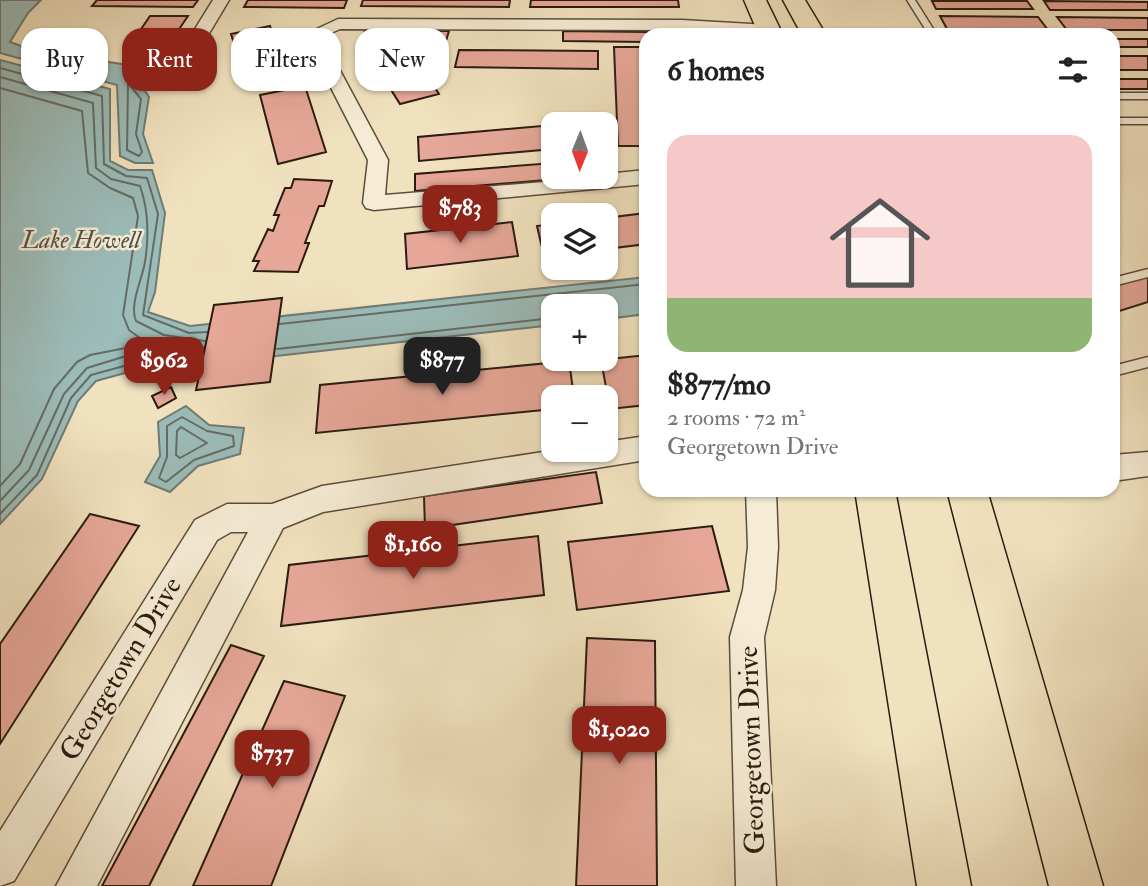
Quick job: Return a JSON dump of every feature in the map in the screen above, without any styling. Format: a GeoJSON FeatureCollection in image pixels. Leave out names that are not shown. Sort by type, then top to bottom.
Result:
{"type":"FeatureCollection","features":[{"type":"Feature","properties":{"kind":"main road"},"geometry":{"type":"LineString","coordinates":[[755,0],[769,28]]}},
{"type":"Feature","properties":{"kind":"main road"},"geometry":{"type":"LineString","coordinates":[[794,0],[810,28]]}},
{"type":"Feature","properties":{"kind":"main road"},"geometry":{"type":"LineString","coordinates":[[876,497],[944,886]]}},
{"type":"Feature","properties":{"kind":"main road"},"geometry":{"type":"LineString","coordinates":[[969,497],[1076,886]]}},
{"type":"Feature","properties":{"kind":"street"},"geometry":{"type":"LineString","coordinates":[[204,28],[221,0]]}},
{"type":"Feature","properties":{"kind":"street"},"geometry":{"type":"LineString","coordinates":[[639,29],[338,24],[312,35],[378,160],[374,203],[639,178]]}},
{"type":"Feature","properties":{"kind":"street","name":"Georgetown Drive"},"geometry":{"type":"LineString","coordinates":[[0,867],[206,530],[227,517],[272,518],[322,499],[639,449]]}},
{"type":"Feature","properties":{"kind":"street"},"geometry":{"type":"LineString","coordinates":[[1120,467],[1148,464]]}},
{"type":"Feature","properties":{"kind":"street","name":"Georgetown Drive"},"geometry":{"type":"LineString","coordinates":[[756,886],[747,637],[761,568],[761,497]]}},
{"type":"Feature","properties":{"kind":"street"},"geometry":{"type":"LineString","coordinates":[[76,886],[272,518]]}},
{"type":"Feature","properties":{"kind":"lane"},"geometry":{"type":"LineString","coordinates":[[911,0],[929,28]]}},
{"type":"Feature","properties":{"kind":"lane"},"geometry":{"type":"LineString","coordinates":[[1120,96],[1148,96]]}},
{"type":"Feature","properties":{"kind":"lane"},"geometry":{"type":"LineString","coordinates":[[1120,121],[1148,121]]}},
{"type":"Feature","properties":{"kind":"lane"},"geometry":{"type":"LineString","coordinates":[[1120,280],[1148,273]]}},
{"type":"Feature","properties":{"kind":"lane"},"geometry":{"type":"LineString","coordinates":[[1120,369],[1148,362]]}},
{"type":"Feature","properties":{"kind":"water"},"geometry":{"type":"Polygon","coordinates":[[[0,0],[41,0],[28,13],[10,42],[21,46],[21,59],[0,53],[0,0]]]}},
{"type":"Feature","properties":{"kind":"water","name":"Lake Howell"},"geometry":{"type":"Polygon","coordinates":[[[0,60],[21,66],[21,91],[110,89],[110,161],[128,170],[152,170],[165,213],[155,292],[148,312],[190,326],[639,278],[639,315],[618,318],[618,294],[541,294],[541,326],[125,373],[96,381],[78,401],[42,479],[0,524],[0,60]]]}},
{"type":"Feature","properties":{"kind":"water"},"geometry":{"type":"Polygon","coordinates":[[[108,62],[122,64],[122,91],[145,91],[149,97],[143,134],[153,163],[135,163],[120,156],[117,85],[108,83],[108,62]]]}},
{"type":"Feature","properties":{"kind":"water"},"geometry":{"type":"Polygon","coordinates":[[[186,406],[209,425],[244,428],[240,454],[198,466],[170,492],[145,482],[160,456],[158,422],[186,406]]]}},
{"type":"Feature","properties":{"kind":"building"},"geometry":{"type":"Polygon","coordinates":[[[97,0],[198,0],[193,7],[92,6],[97,0]]]}},
{"type":"Feature","properties":{"kind":"building"},"geometry":{"type":"Polygon","coordinates":[[[248,0],[347,0],[344,8],[244,7],[248,0]]]}},
{"type":"Feature","properties":{"kind":"building"},"geometry":{"type":"Polygon","coordinates":[[[363,0],[510,0],[509,7],[361,6],[363,0]]]}},
{"type":"Feature","properties":{"kind":"building"},"geometry":{"type":"Polygon","coordinates":[[[531,0],[678,0],[679,7],[530,7],[531,0]]]}},
{"type":"Feature","properties":{"kind":"building"},"geometry":{"type":"Polygon","coordinates":[[[932,1],[1027,1],[1033,9],[936,9],[932,1]]]}},
{"type":"Feature","properties":{"kind":"building"},"geometry":{"type":"Polygon","coordinates":[[[1044,1],[1148,2],[1148,10],[1050,10],[1044,1]]]}},
{"type":"Feature","properties":{"kind":"building"},"geometry":{"type":"Polygon","coordinates":[[[150,16],[188,16],[180,28],[142,28],[150,16]]]}},
{"type":"Feature","properties":{"kind":"building"},"geometry":{"type":"Polygon","coordinates":[[[940,16],[1038,17],[1046,28],[946,28],[940,16]]]}},
{"type":"Feature","properties":{"kind":"building"},"geometry":{"type":"Polygon","coordinates":[[[1057,17],[1148,18],[1148,30],[1065,28],[1057,17]]]}},
{"type":"Feature","properties":{"kind":"building"},"geometry":{"type":"Polygon","coordinates":[[[563,31],[639,32],[639,42],[563,41],[563,31]]]}},
{"type":"Feature","properties":{"kind":"building"},"geometry":{"type":"Polygon","coordinates":[[[1120,39],[1148,39],[1148,47],[1120,47],[1120,39]]]}},
{"type":"Feature","properties":{"kind":"building"},"geometry":{"type":"Polygon","coordinates":[[[614,47],[639,47],[639,146],[618,146],[614,47]]]}},
{"type":"Feature","properties":{"kind":"building"},"geometry":{"type":"Polygon","coordinates":[[[459,50],[598,51],[598,69],[455,67],[459,50]]]}},
{"type":"Feature","properties":{"kind":"building"},"geometry":{"type":"Polygon","coordinates":[[[1120,56],[1148,56],[1148,70],[1120,70],[1120,56]]]}},
{"type":"Feature","properties":{"kind":"building"},"geometry":{"type":"Polygon","coordinates":[[[1120,79],[1148,79],[1148,89],[1120,89],[1120,79]]]}},
{"type":"Feature","properties":{"kind":"building"},"geometry":{"type":"Polygon","coordinates":[[[280,91],[307,91],[326,152],[278,164],[260,95],[280,91]]]}},
{"type":"Feature","properties":{"kind":"building"},"geometry":{"type":"Polygon","coordinates":[[[392,91],[437,91],[439,94],[400,104],[392,91]]]}},
{"type":"Feature","properties":{"kind":"building"},"geometry":{"type":"Polygon","coordinates":[[[541,126],[541,150],[419,161],[418,137],[541,126]]]}},
{"type":"Feature","properties":{"kind":"building"},"geometry":{"type":"Polygon","coordinates":[[[541,164],[541,180],[415,191],[415,174],[541,164]]]}},
{"type":"Feature","properties":{"kind":"building"},"geometry":{"type":"Polygon","coordinates":[[[294,179],[332,181],[324,206],[319,206],[305,243],[309,243],[298,272],[254,271],[259,261],[253,261],[268,229],[273,231],[279,215],[274,215],[285,188],[291,188],[294,179]]]}},
{"type":"Feature","properties":{"kind":"building"},"geometry":{"type":"Polygon","coordinates":[[[639,214],[639,245],[618,248],[618,216],[639,214]]]}},
{"type":"Feature","properties":{"kind":"building"},"geometry":{"type":"Polygon","coordinates":[[[512,222],[518,256],[407,269],[405,234],[512,222]]]}},
{"type":"Feature","properties":{"kind":"building"},"geometry":{"type":"Polygon","coordinates":[[[537,226],[541,226],[541,243],[537,226]]]}},
{"type":"Feature","properties":{"kind":"building"},"geometry":{"type":"Polygon","coordinates":[[[1148,276],[1148,302],[1120,311],[1120,284],[1148,276]]]}},
{"type":"Feature","properties":{"kind":"building"},"geometry":{"type":"Polygon","coordinates":[[[282,298],[270,382],[196,390],[214,305],[282,298]]]}},
{"type":"Feature","properties":{"kind":"building"},"geometry":{"type":"Polygon","coordinates":[[[639,356],[639,406],[618,408],[618,385],[606,385],[603,371],[618,371],[618,358],[639,356]]]}},
{"type":"Feature","properties":{"kind":"building"},"geometry":{"type":"Polygon","coordinates":[[[541,364],[541,371],[570,371],[572,385],[541,385],[541,410],[316,433],[320,385],[541,364]]]}},
{"type":"Feature","properties":{"kind":"building"},"geometry":{"type":"Polygon","coordinates":[[[171,387],[176,398],[158,408],[152,396],[171,387]]]}},
{"type":"Feature","properties":{"kind":"building"},"geometry":{"type":"Polygon","coordinates":[[[596,472],[602,503],[425,529],[424,496],[596,472]]]}},
{"type":"Feature","properties":{"kind":"building"},"geometry":{"type":"Polygon","coordinates":[[[90,514],[139,526],[0,744],[0,644],[90,514]]]}},
{"type":"Feature","properties":{"kind":"building"},"geometry":{"type":"Polygon","coordinates":[[[712,526],[729,591],[577,610],[568,542],[712,526]]]}},
{"type":"Feature","properties":{"kind":"building"},"geometry":{"type":"Polygon","coordinates":[[[538,536],[544,595],[281,626],[289,565],[538,536]]]}},
{"type":"Feature","properties":{"kind":"building"},"geometry":{"type":"Polygon","coordinates":[[[587,638],[655,641],[657,886],[576,886],[587,638]]]}},
{"type":"Feature","properties":{"kind":"building"},"geometry":{"type":"Polygon","coordinates":[[[231,645],[264,656],[149,886],[102,886],[231,645]]]}},
{"type":"Feature","properties":{"kind":"building"},"geometry":{"type":"Polygon","coordinates":[[[284,681],[345,696],[271,886],[193,886],[284,681]]]}}]}
